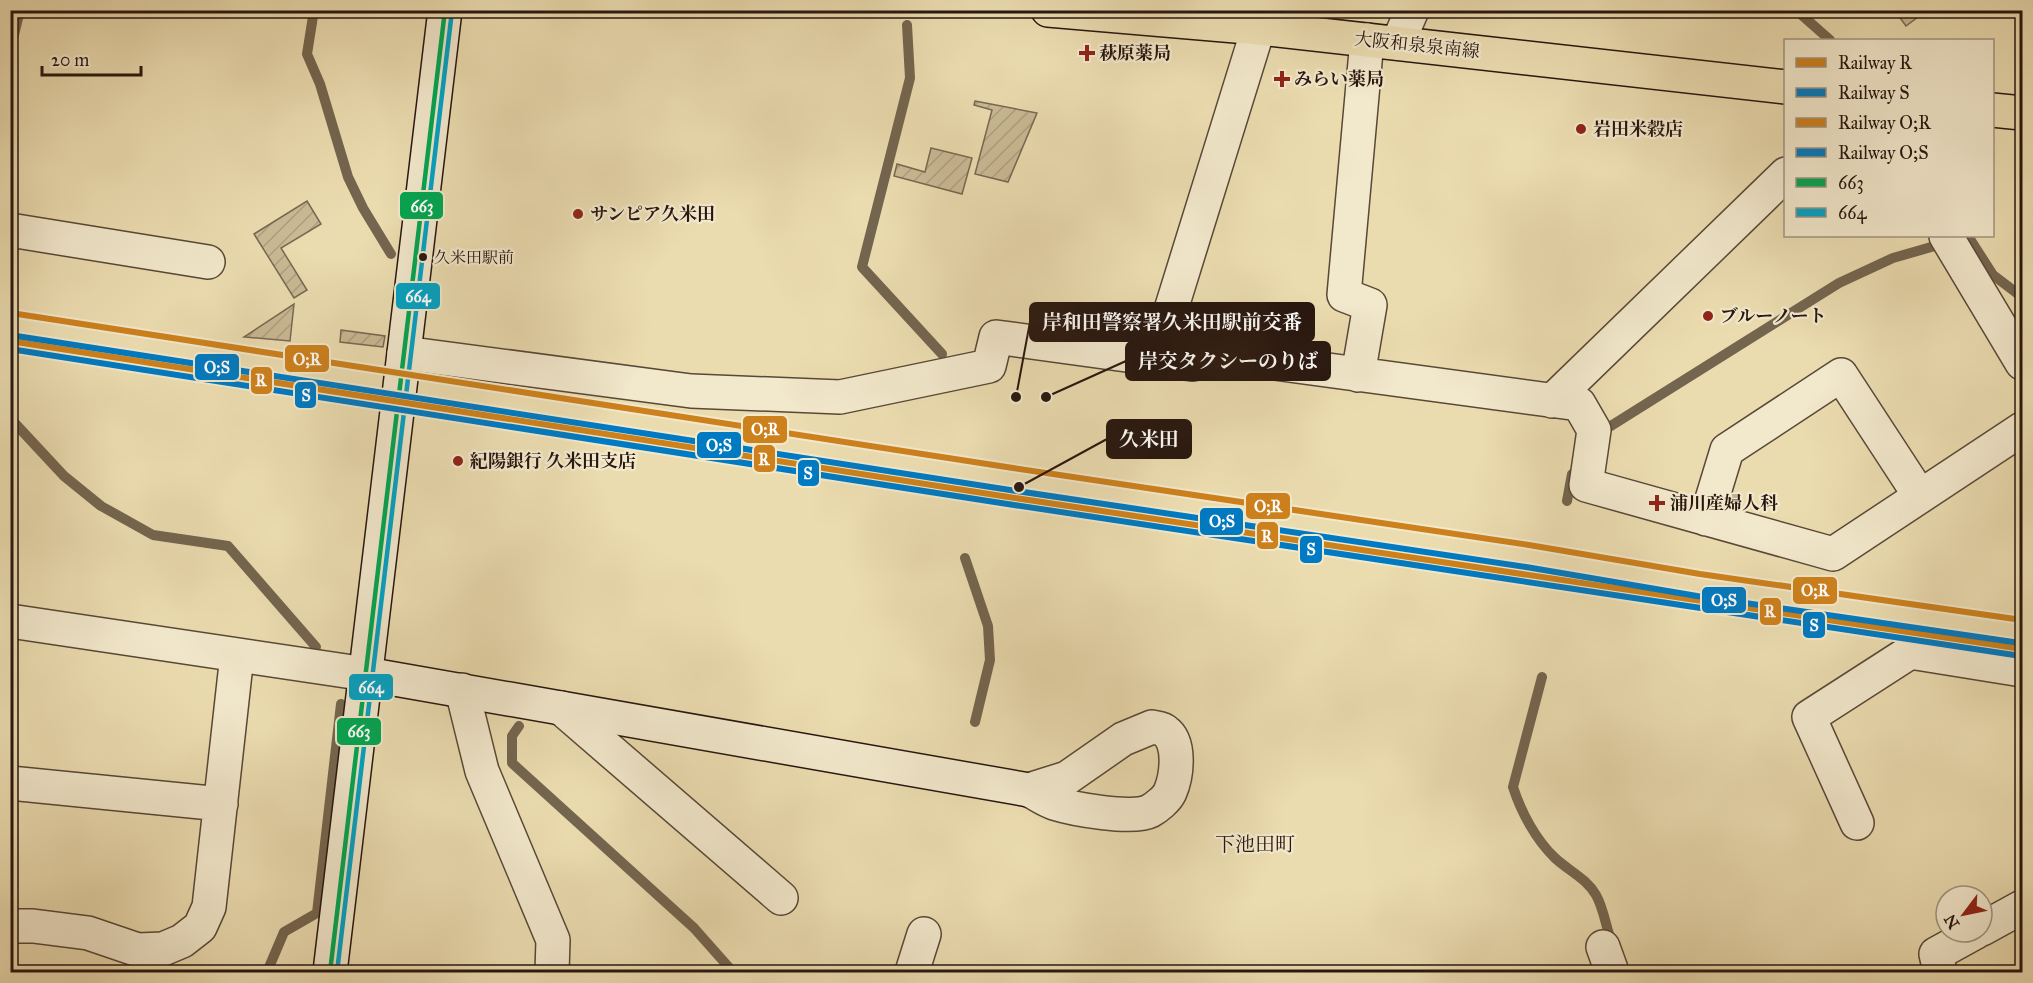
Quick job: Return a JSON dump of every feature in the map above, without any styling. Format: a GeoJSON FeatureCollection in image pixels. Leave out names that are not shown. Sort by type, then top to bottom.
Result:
{"type":"FeatureCollection","features":[{"type":"Feature","properties":{"kind":"main road","name":"大阪和泉泉南線"},"geometry":{"type":"LineString","coordinates":[[1048,10],[1261,19],[1383,42],[1784,87]]}},
{"type":"Feature","properties":{"kind":"main road"},"geometry":{"type":"LineString","coordinates":[[1994,110],[2022,113]]}},
{"type":"Feature","properties":{"kind":"street"},"geometry":{"type":"LineString","coordinates":[[330,972],[445,10]]}},
{"type":"Feature","properties":{"kind":"street"},"geometry":{"type":"LineString","coordinates":[[1358,375],[1370,305],[1344,295],[1383,42],[1412,10]]}},
{"type":"Feature","properties":{"kind":"street"},"geometry":{"type":"LineString","coordinates":[[1156,358],[1261,19]]}},
{"type":"Feature","properties":{"kind":"street"},"geometry":{"type":"LineString","coordinates":[[1552,402],[1784,175]]}},
{"type":"Feature","properties":{"kind":"street"},"geometry":{"type":"LineString","coordinates":[[1947,237],[2022,363]]}},
{"type":"Feature","properties":{"kind":"street"},"geometry":{"type":"LineString","coordinates":[[30,241],[154,267],[208,262]]}},
{"type":"Feature","properties":{"kind":"street"},"geometry":{"type":"LineString","coordinates":[[404,353],[691,391],[840,397],[989,366],[996,337],[1192,364],[1231,357],[1579,404],[1594,430],[1586,485],[1833,554],[2022,429]]}},
{"type":"Feature","properties":{"kind":"street"},"geometry":{"type":"LineString","coordinates":[[1706,519],[1727,450],[1841,375],[1920,496]]}},
{"type":"Feature","properties":{"kind":"street"},"geometry":{"type":"LineString","coordinates":[[10,621],[462,690],[1029,790],[1053,802],[1135,815],[1148,812],[1159,805],[1170,793],[1177,761],[1175,743],[1165,730],[1152,727],[1123,739],[1067,778],[1029,790]]}},
{"type":"Feature","properties":{"kind":"street"},"geometry":{"type":"LineString","coordinates":[[1857,823],[1809,717],[1910,652],[2022,670]]}},
{"type":"Feature","properties":{"kind":"street"},"geometry":{"type":"LineString","coordinates":[[10,926],[33,926],[88,933],[138,950],[163,949],[182,940],[200,927],[209,907],[237,655]]}},
{"type":"Feature","properties":{"kind":"street"},"geometry":{"type":"LineString","coordinates":[[462,690],[482,771],[553,940],[552,972]]}},
{"type":"Feature","properties":{"kind":"street"},"geometry":{"type":"LineString","coordinates":[[561,708],[781,898]]}},
{"type":"Feature","properties":{"kind":"street"},"geometry":{"type":"LineString","coordinates":[[1090,762],[1085,777],[1090,799],[1101,811]]}},
{"type":"Feature","properties":{"kind":"street"},"geometry":{"type":"LineString","coordinates":[[10,783],[221,804]]}},
{"type":"Feature","properties":{"kind":"street"},"geometry":{"type":"LineString","coordinates":[[1994,922],[2022,907]]}},
{"type":"Feature","properties":{"kind":"street"},"geometry":{"type":"LineString","coordinates":[[912,972],[924,934]]}},
{"type":"Feature","properties":{"kind":"street"},"geometry":{"type":"LineString","coordinates":[[1940,972],[1936,954],[1954,944]]}},
{"type":"Feature","properties":{"kind":"shaded area"},"geometry":{"type":"Polygon","coordinates":[[[1895,11],[1926,11],[1906,26],[1895,11]]]}},
{"type":"Feature","properties":{"kind":"shaded area"},"geometry":{"type":"Polygon","coordinates":[[[975,101],[1037,113],[1008,182],[975,174],[992,110],[974,105],[975,101]]]}},
{"type":"Feature","properties":{"kind":"shaded area"},"geometry":{"type":"Polygon","coordinates":[[[931,148],[972,158],[962,194],[894,176],[897,164],[925,172],[931,148]]]}},
{"type":"Feature","properties":{"kind":"shaded area"},"geometry":{"type":"Polygon","coordinates":[[[307,201],[321,224],[281,248],[307,290],[294,298],[254,234],[307,201]]]}},
{"type":"Feature","properties":{"kind":"shaded area"},"geometry":{"type":"Polygon","coordinates":[[[294,304],[290,341],[244,337],[294,304]]]}},
{"type":"Feature","properties":{"kind":"shaded area"},"geometry":{"type":"Polygon","coordinates":[[[341,330],[385,336],[383,347],[340,342],[341,330]]]}},
{"type":"Feature","properties":{"kind":"waterway"},"geometry":{"type":"LineString","coordinates":[[10,51],[20,10]]}},
{"type":"Feature","properties":{"kind":"waterway"},"geometry":{"type":"LineString","coordinates":[[314,10],[307,54],[320,84],[348,177],[363,208],[391,254]]}},
{"type":"Feature","properties":{"kind":"waterway"},"geometry":{"type":"LineString","coordinates":[[1796,10],[1829,39]]}},
{"type":"Feature","properties":{"kind":"waterway"},"geometry":{"type":"LineString","coordinates":[[907,25],[910,78],[862,267],[942,354]]}},
{"type":"Feature","properties":{"kind":"waterway"},"geometry":{"type":"LineString","coordinates":[[1969,237],[1993,275],[2022,297]]}},
{"type":"Feature","properties":{"kind":"waterway"},"geometry":{"type":"LineString","coordinates":[[1598,434],[1839,283],[1893,258],[1945,243]]}},
{"type":"Feature","properties":{"kind":"waterway"},"geometry":{"type":"LineString","coordinates":[[10,418],[64,476],[101,506],[153,535],[228,546],[316,647]]}},
{"type":"Feature","properties":{"kind":"waterway"},"geometry":{"type":"LineString","coordinates":[[1567,501],[1572,474]]}},
{"type":"Feature","properties":{"kind":"waterway"},"geometry":{"type":"LineString","coordinates":[[965,558],[988,626],[990,660],[975,722]]}},
{"type":"Feature","properties":{"kind":"waterway"},"geometry":{"type":"LineString","coordinates":[[1542,677],[1513,787],[1535,834],[1555,858],[1582,879],[1596,895],[1612,943]]}},
{"type":"Feature","properties":{"kind":"waterway"},"geometry":{"type":"LineString","coordinates":[[267,972],[284,932],[317,913],[341,704]]}},
{"type":"Feature","properties":{"kind":"waterway"},"geometry":{"type":"LineString","coordinates":[[519,726],[512,736],[512,763],[694,928],[733,972]]}},
{"type":"Feature","properties":{"kind":"rail line","name":"O;R"},"geometry":{"type":"LineString","coordinates":[[11,313],[1013,468],[1529,545],[1700,574],[2022,620]]}},
{"type":"Feature","properties":{"kind":"rail line","name":"O;S"},"geometry":{"type":"LineString","coordinates":[[10,335],[1010,490],[1526,567],[1697,596],[2020,643]]}},
{"type":"Feature","properties":{"kind":"rail line","name":"R"},"geometry":{"type":"LineString","coordinates":[[10,341],[1015,498],[2022,649]]}},
{"type":"Feature","properties":{"kind":"rail line","name":"S"},"geometry":{"type":"LineString","coordinates":[[10,349],[1014,505],[2021,656]]}},
{"type":"Feature","properties":{"kind":"transit line","name":"663"},"geometry":{"type":"LineString","coordinates":[[330,972],[445,10]]}},
{"type":"Feature","properties":{"kind":"transit line","name":"664"},"geometry":{"type":"LineString","coordinates":[[337,972],[452,11]]}},
{"type":"Feature","properties":{"kind":"place","name":"萩原薬局"},"geometry":{"type":"Point","coordinates":[1087,53]}},
{"type":"Feature","properties":{"kind":"place","name":"みらい薬局"},"geometry":{"type":"Point","coordinates":[1282,79]}},
{"type":"Feature","properties":{"kind":"place","name":"岩田米穀店"},"geometry":{"type":"Point","coordinates":[1581,129]}},
{"type":"Feature","properties":{"kind":"place","name":"サンピア久米田"},"geometry":{"type":"Point","coordinates":[578,214]}},
{"type":"Feature","properties":{"kind":"place","name":"久米田駅前"},"geometry":{"type":"Point","coordinates":[423,257]}},
{"type":"Feature","properties":{"kind":"place","name":"ブルーノート"},"geometry":{"type":"Point","coordinates":[1708,316]}},
{"type":"Feature","properties":{"kind":"place","name":"岸和田警察署久米田駅前交番"},"geometry":{"type":"Point","coordinates":[1016,397]}},
{"type":"Feature","properties":{"kind":"place","name":"岸交タクシーのりば"},"geometry":{"type":"Point","coordinates":[1046,397]}},
{"type":"Feature","properties":{"kind":"place","name":"紀陽銀行 久米田支店"},"geometry":{"type":"Point","coordinates":[458,461]}},
{"type":"Feature","properties":{"kind":"place","name":"久米田"},"geometry":{"type":"Point","coordinates":[1019,487]}},
{"type":"Feature","properties":{"kind":"place","name":"浦川産婦人科"},"geometry":{"type":"Point","coordinates":[1657,503]}},
{"type":"Feature","properties":{"kind":"district","name":"下池田町"},"geometry":{"type":"Point","coordinates":[1255,844]}}]}
